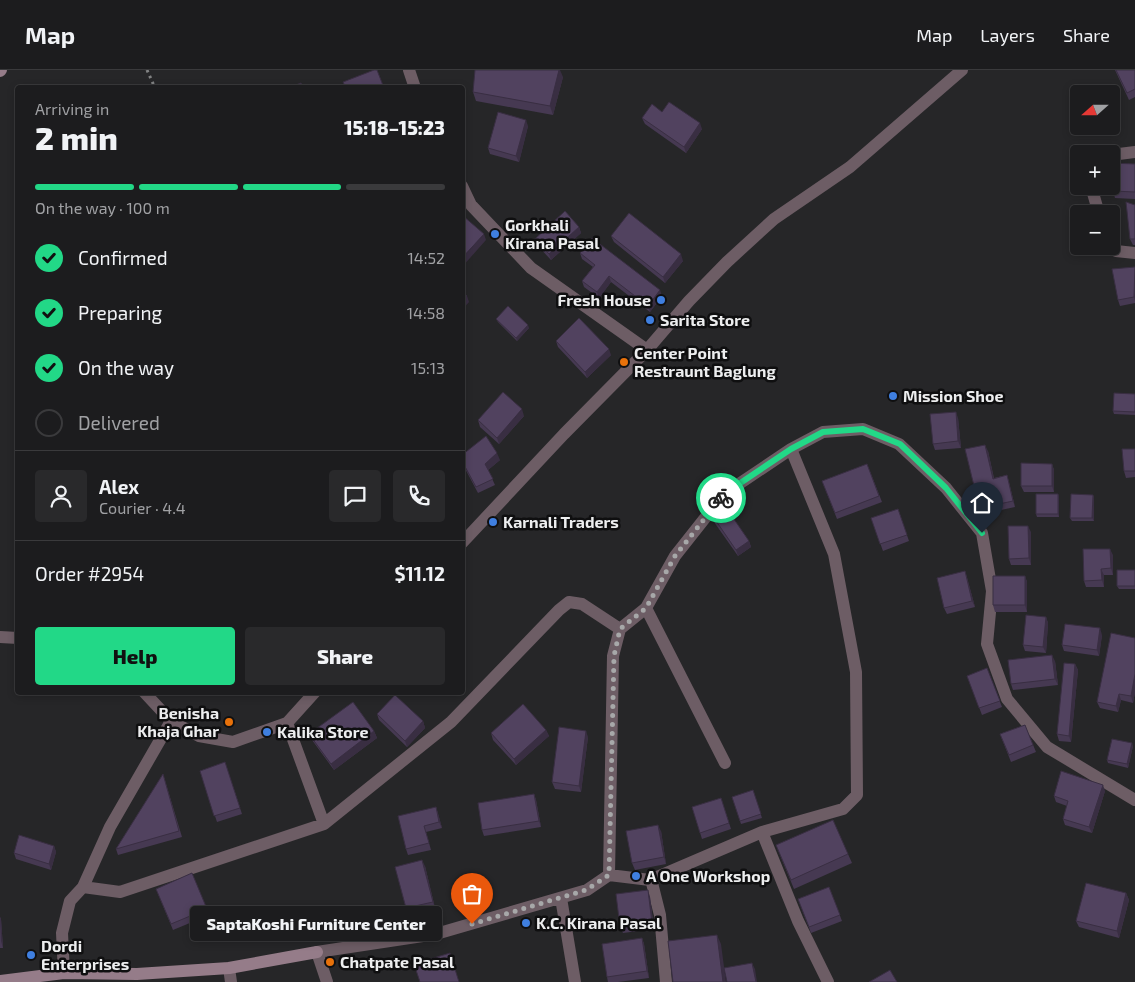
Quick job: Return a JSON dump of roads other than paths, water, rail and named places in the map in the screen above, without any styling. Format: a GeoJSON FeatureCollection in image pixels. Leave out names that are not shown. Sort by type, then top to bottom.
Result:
{"type":"FeatureCollection","features":[{"type":"Feature","properties":{"kind":"street"},"geometry":{"type":"LineString","coordinates":[[409,70],[414,85]]}},
{"type":"Feature","properties":{"kind":"street"},"geometry":{"type":"LineString","coordinates":[[465,540],[564,434],[647,350],[689,301],[721,268],[774,219],[850,167],[962,70]]}},
{"type":"Feature","properties":{"kind":"street"},"geometry":{"type":"LineString","coordinates":[[1120,154],[1135,152]]}},
{"type":"Feature","properties":{"kind":"street"},"geometry":{"type":"LineString","coordinates":[[465,192],[471,205],[531,268],[647,350]]}},
{"type":"Feature","properties":{"kind":"street"},"geometry":{"type":"LineString","coordinates":[[1120,251],[1135,253]]}},
{"type":"Feature","properties":{"kind":"street"},"geometry":{"type":"LineString","coordinates":[[609,875],[614,656],[620,629],[646,608],[675,556],[724,494],[791,449],[823,432],[863,429],[900,444],[946,488],[982,533],[992,591],[987,644],[1007,700],[1047,747],[1135,800]]}},
{"type":"Feature","properties":{"kind":"street"},"geometry":{"type":"LineString","coordinates":[[0,981],[64,972],[138,978],[229,968],[317,952],[436,934],[586,890],[609,875],[651,879],[762,832],[843,809],[857,796],[856,672],[834,554],[791,449]]}},
{"type":"Feature","properties":{"kind":"street"},"geometry":{"type":"LineString","coordinates":[[83,887],[120,892],[324,824],[451,722],[559,610],[569,602],[582,604],[620,629]]}},
{"type":"Feature","properties":{"kind":"street"},"geometry":{"type":"LineString","coordinates":[[646,608],[725,763]]}},
{"type":"Feature","properties":{"kind":"street"},"geometry":{"type":"LineString","coordinates":[[0,638],[15,638]]}},
{"type":"Feature","properties":{"kind":"street"},"geometry":{"type":"LineString","coordinates":[[147,695],[171,721],[199,736],[233,742],[287,723],[312,695]]}},
{"type":"Feature","properties":{"kind":"street"},"geometry":{"type":"LineString","coordinates":[[64,972],[62,933],[70,902],[83,887],[110,827],[171,721]]}},
{"type":"Feature","properties":{"kind":"street"},"geometry":{"type":"LineString","coordinates":[[287,723],[324,824]]}},
{"type":"Feature","properties":{"kind":"street"},"geometry":{"type":"LineString","coordinates":[[762,832],[798,920],[828,982]]}},
{"type":"Feature","properties":{"kind":"street"},"geometry":{"type":"LineString","coordinates":[[651,879],[660,915],[666,982]]}},
{"type":"Feature","properties":{"kind":"street"},"geometry":{"type":"LineString","coordinates":[[561,898],[575,982]]}},
{"type":"Feature","properties":{"kind":"street"},"geometry":{"type":"LineString","coordinates":[[317,952],[328,982]]}},
{"type":"Feature","properties":{"kind":"street"},"geometry":{"type":"LineString","coordinates":[[229,968],[231,982]]}},
{"type":"Feature","properties":{"kind":"place","name":"Gorkhali Kirana Pasal"},"geometry":{"type":"Point","coordinates":[495,234]}},
{"type":"Feature","properties":{"kind":"place","name":"Fresh House"},"geometry":{"type":"Point","coordinates":[661,300]}},
{"type":"Feature","properties":{"kind":"place","name":"Sarita Store"},"geometry":{"type":"Point","coordinates":[650,320]}},
{"type":"Feature","properties":{"kind":"place","name":"Center Point Restraunt Baglung"},"geometry":{"type":"Point","coordinates":[624,362]}},
{"type":"Feature","properties":{"kind":"place","name":"Mission Shoe"},"geometry":{"type":"Point","coordinates":[893,396]}},
{"type":"Feature","properties":{"kind":"place","name":"Karnali Traders"},"geometry":{"type":"Point","coordinates":[493,522]}},
{"type":"Feature","properties":{"kind":"place","name":"Benisha Khaja Ghar"},"geometry":{"type":"Point","coordinates":[229,722]}},
{"type":"Feature","properties":{"kind":"place","name":"Kalika Store"},"geometry":{"type":"Point","coordinates":[267,732]}},
{"type":"Feature","properties":{"kind":"place","name":"A One Workshop"},"geometry":{"type":"Point","coordinates":[636,876]}},
{"type":"Feature","properties":{"kind":"place","name":"K.C. Kirana Pasal"},"geometry":{"type":"Point","coordinates":[526,923]}},
{"type":"Feature","properties":{"kind":"place","name":"SaptaKoshi Furniture Center"},"geometry":{"type":"Point","coordinates":[472,924]}},
{"type":"Feature","properties":{"kind":"place","name":"Dordi Enterprises"},"geometry":{"type":"Point","coordinates":[31,955]}},
{"type":"Feature","properties":{"kind":"place","name":"Chatpate Pasal"},"geometry":{"type":"Point","coordinates":[330,962]}}]}
